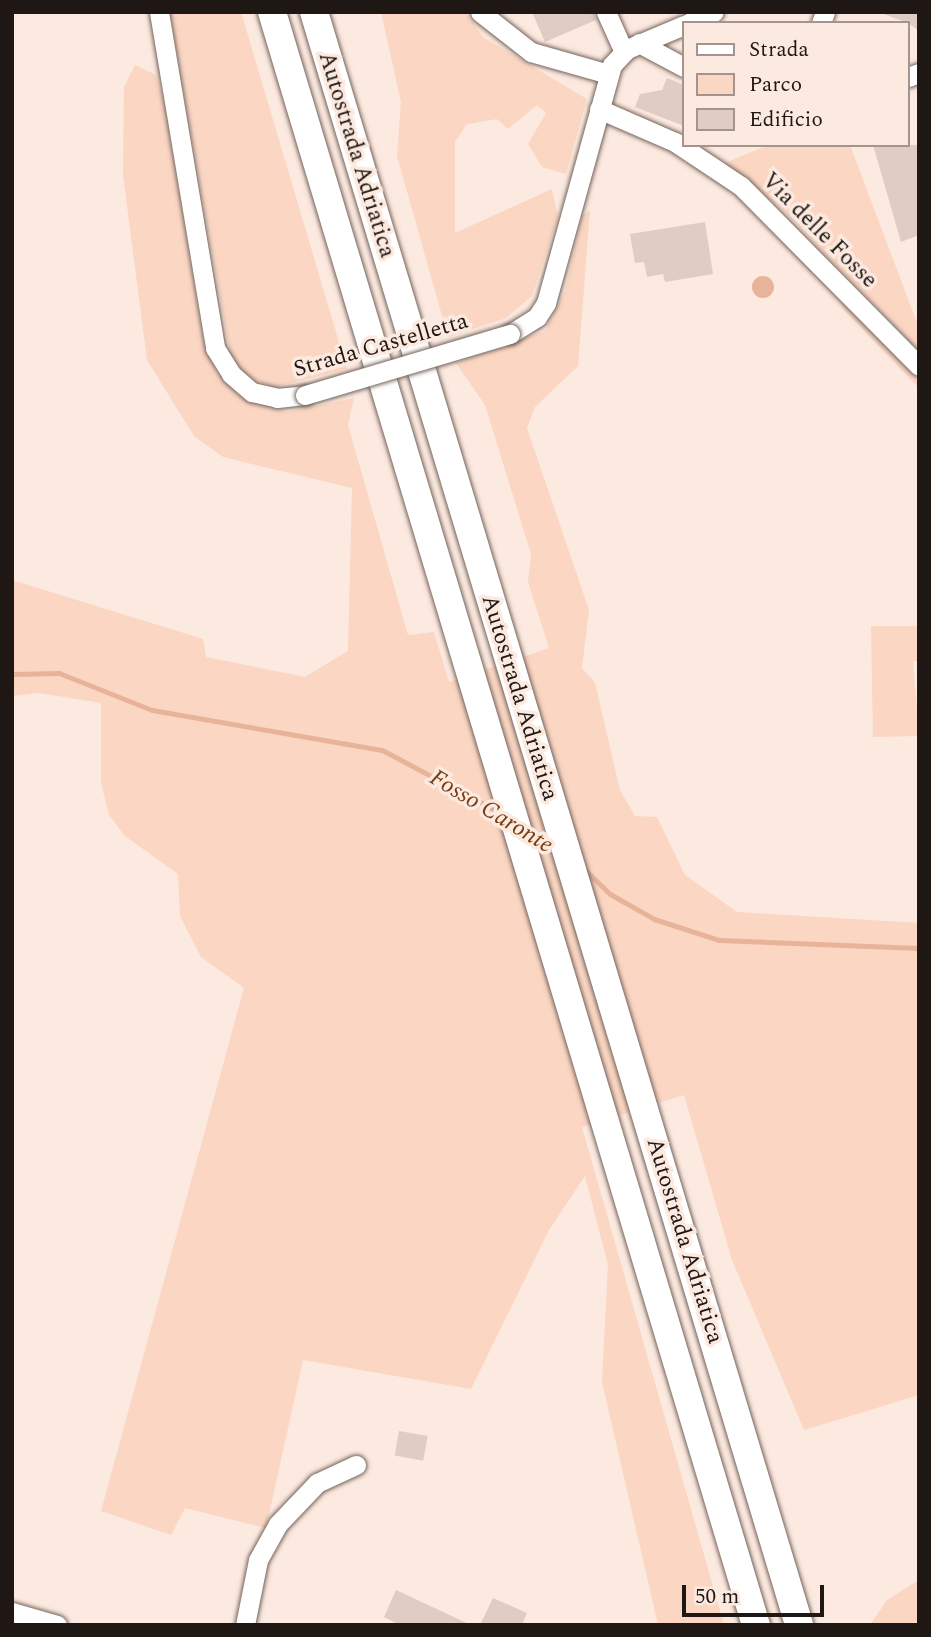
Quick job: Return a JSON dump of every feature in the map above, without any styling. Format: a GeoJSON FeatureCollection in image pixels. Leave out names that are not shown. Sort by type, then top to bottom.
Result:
{"type":"FeatureCollection","features":[{"type":"Feature","properties":{"kind":"highway","name":"Autostrada Adriatica"},"geometry":{"type":"LineString","coordinates":[[272,12],[756,1625]]}},
{"type":"Feature","properties":{"kind":"highway","name":"Autostrada Adriatica"},"geometry":{"type":"LineString","coordinates":[[314,12],[799,1625]]}},
{"type":"Feature","properties":{"kind":"street","name":"Strada Castelletta"},"geometry":{"type":"LineString","coordinates":[[159,12],[215,348],[230,374],[253,392],[277,398],[305,395],[510,334],[537,317],[546,303],[608,74]]}},
{"type":"Feature","properties":{"kind":"street"},"geometry":{"type":"LineString","coordinates":[[480,12],[531,52],[608,74],[632,48],[682,26]]}},
{"type":"Feature","properties":{"kind":"street"},"geometry":{"type":"LineString","coordinates":[[606,12],[632,48],[682,66]]}},
{"type":"Feature","properties":{"kind":"street"},"geometry":{"type":"LineString","coordinates":[[693,21],[714,12]]}},
{"type":"Feature","properties":{"kind":"street","name":"Via delle Fosse"},"geometry":{"type":"LineString","coordinates":[[599,108],[682,147]]}},
{"type":"Feature","properties":{"kind":"street","name":"Via delle Fosse"},"geometry":{"type":"LineString","coordinates":[[682,147],[741,187],[919,366]]}},
{"type":"Feature","properties":{"kind":"street"},"geometry":{"type":"LineString","coordinates":[[245,1625],[258,1560],[278,1524],[317,1483],[356,1465]]}},
{"type":"Feature","properties":{"kind":"street"},"geometry":{"type":"LineString","coordinates":[[12,1612],[57,1625]]}},
{"type":"Feature","properties":{"kind":"green space"},"geometry":{"type":"Polygon","coordinates":[[[170,12],[241,12],[347,369],[275,387],[253,380],[231,359],[170,12]]]}},
{"type":"Feature","properties":{"kind":"green space"},"geometry":{"type":"Polygon","coordinates":[[[381,12],[465,12],[483,37],[587,99],[566,174],[542,167],[528,144],[546,113],[537,105],[508,129],[497,119],[467,124],[455,142],[455,233],[552,189],[558,217],[532,296],[506,318],[448,337],[397,156],[401,102],[381,12]]]}},
{"type":"Feature","properties":{"kind":"green space"},"geometry":{"type":"Polygon","coordinates":[[[135,65],[156,75],[165,107],[203,339],[217,373],[239,394],[287,412],[354,398],[348,425],[408,635],[434,632],[449,682],[549,648],[528,582],[531,554],[485,405],[456,363],[545,331],[565,291],[582,216],[590,210],[578,366],[535,407],[527,428],[589,610],[582,668],[595,683],[620,790],[635,816],[657,817],[685,875],[737,912],[919,923],[919,1395],[804,1430],[732,1260],[684,1095],[582,1127],[724,1625],[658,1625],[602,1382],[608,1265],[585,1176],[549,1230],[471,1389],[303,1360],[266,1528],[185,1508],[171,1535],[101,1511],[244,988],[201,957],[180,916],[178,874],[125,836],[109,815],[101,783],[101,703],[39,693],[12,696],[12,580],[203,639],[206,657],[305,677],[348,651],[352,488],[223,457],[194,436],[147,360],[123,175],[124,87],[135,65]]]}},
{"type":"Feature","properties":{"kind":"green space"},"geometry":{"type":"Polygon","coordinates":[[[763,147],[851,147],[919,328],[919,351],[783,210],[725,163],[763,147]]]}},
{"type":"Feature","properties":{"kind":"green space"},"geometry":{"type":"Polygon","coordinates":[[[839,294],[919,373],[919,388],[844,310],[839,294]]]}},
{"type":"Feature","properties":{"kind":"green space"},"geometry":{"type":"Polygon","coordinates":[[[871,626],[919,626],[919,661],[913,661],[919,736],[873,737],[871,626]]]}},
{"type":"Feature","properties":{"kind":"green space"},"geometry":{"type":"Polygon","coordinates":[[[919,1580],[919,1625],[870,1625],[887,1600],[919,1580]]]}},
{"type":"Feature","properties":{"kind":"shaded area"},"geometry":{"type":"Polygon","coordinates":[[[763,276],[771,279],[774,287],[771,295],[763,298],[755,295],[752,287],[755,279],[763,276]]]}},
{"type":"Feature","properties":{"kind":"building"},"geometry":{"type":"Polygon","coordinates":[[[532,12],[594,12],[596,20],[545,42],[532,12]]]}},
{"type":"Feature","properties":{"kind":"building"},"geometry":{"type":"Polygon","coordinates":[[[878,12],[919,12],[919,31],[910,24],[910,21],[878,12]]]}},
{"type":"Feature","properties":{"kind":"building"},"geometry":{"type":"Polygon","coordinates":[[[667,78],[682,84],[682,125],[635,107],[640,94],[662,90],[667,78]]]}},
{"type":"Feature","properties":{"kind":"building"},"geometry":{"type":"Polygon","coordinates":[[[919,145],[919,235],[901,242],[874,147],[919,145]]]}},
{"type":"Feature","properties":{"kind":"building"},"geometry":{"type":"Polygon","coordinates":[[[705,222],[713,274],[665,282],[663,274],[647,277],[644,262],[635,263],[630,234],[705,222]]]}},
{"type":"Feature","properties":{"kind":"building"},"geometry":{"type":"Polygon","coordinates":[[[399,1431],[428,1436],[423,1461],[395,1456],[399,1431]]]}},
{"type":"Feature","properties":{"kind":"building"},"geometry":{"type":"Polygon","coordinates":[[[396,1590],[471,1625],[400,1625],[384,1617],[396,1590]]]}},
{"type":"Feature","properties":{"kind":"building"},"geometry":{"type":"Polygon","coordinates":[[[493,1598],[527,1613],[522,1625],[480,1625],[493,1598]]]}},
{"type":"Feature","properties":{"kind":"waterway","name":"Fosso Caronte"},"geometry":{"type":"LineString","coordinates":[[12,674],[59,673],[152,710],[382,750],[503,814]]}},
{"type":"Feature","properties":{"kind":"waterway","name":"Fosso Caronte"},"geometry":{"type":"LineString","coordinates":[[528,832],[555,850]]}},
{"type":"Feature","properties":{"kind":"waterway","name":"Fosso Caronte"},"geometry":{"type":"LineString","coordinates":[[584,869],[610,894],[654,919],[719,940],[919,948]]}}]}
